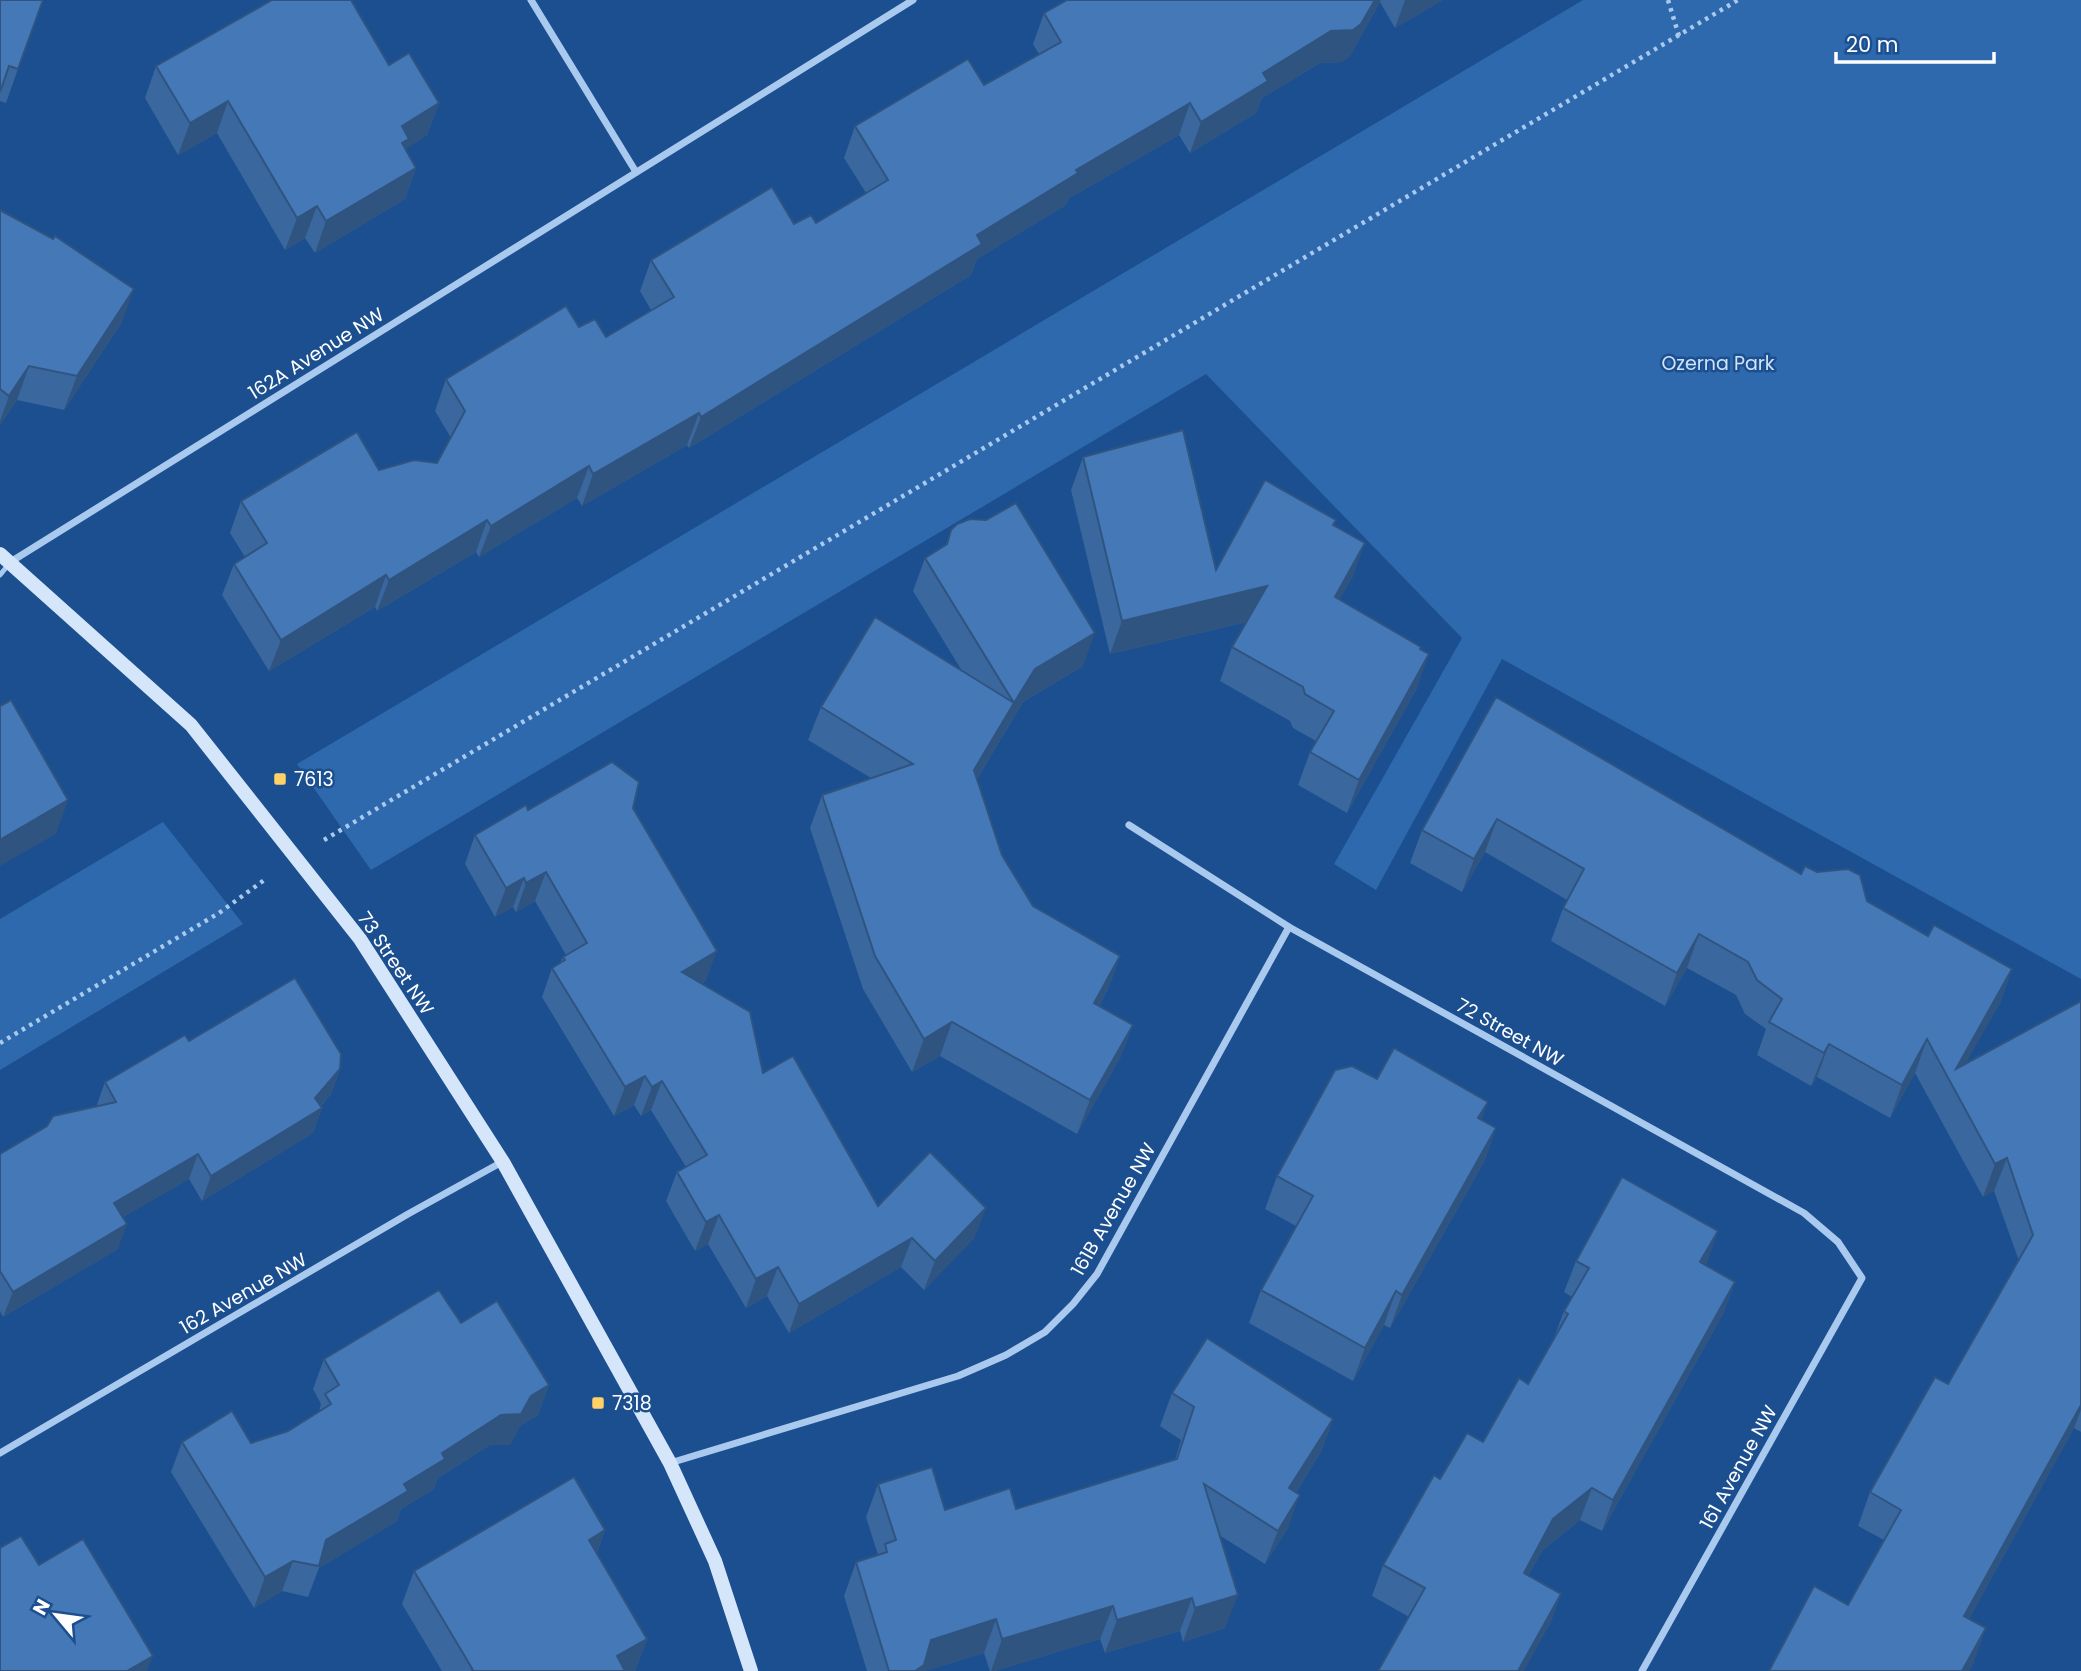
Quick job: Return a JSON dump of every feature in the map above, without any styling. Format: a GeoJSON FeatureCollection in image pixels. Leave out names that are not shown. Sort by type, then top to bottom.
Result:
{"type":"FeatureCollection","features":[{"type":"Feature","properties":{"kind":"street"},"geometry":{"type":"LineString","coordinates":[[531,0],[636,172]]}},
{"type":"Feature","properties":{"kind":"street","name":"162A Avenue NW"},"geometry":{"type":"LineString","coordinates":[[6,557],[913,0]]}},
{"type":"Feature","properties":{"kind":"street","name":"73 Street NW"},"geometry":{"type":"LineString","coordinates":[[6,557],[191,725],[360,939],[503,1161],[670,1464],[715,1561],[751,1671]]}},
{"type":"Feature","properties":{"kind":"street","name":"72 Street NW"},"geometry":{"type":"LineString","coordinates":[[1129,825],[1289,928],[1804,1213],[1838,1241],[1862,1278]]}},
{"type":"Feature","properties":{"kind":"street","name":"161B Avenue NW"},"geometry":{"type":"LineString","coordinates":[[670,1464],[958,1376],[1006,1355],[1045,1332],[1073,1304],[1097,1274],[1289,928]]}},
{"type":"Feature","properties":{"kind":"street","name":"162 Avenue NW"},"geometry":{"type":"LineString","coordinates":[[0,1454],[503,1161]]}},
{"type":"Feature","properties":{"kind":"street","name":"161 Avenue NW"},"geometry":{"type":"LineString","coordinates":[[1642,1671],[1862,1278]]}},
{"type":"Feature","properties":{"kind":"lane"},"geometry":{"type":"LineString","coordinates":[[0,575],[6,557]]}},
{"type":"Feature","properties":{"kind":"path"},"geometry":{"type":"LineString","coordinates":[[1668,0],[1679,36]]}},
{"type":"Feature","properties":{"kind":"path"},"geometry":{"type":"LineString","coordinates":[[0,1043],[219,913],[295,857],[1738,0]]}},
{"type":"Feature","properties":{"kind":"green space","name":"Ozerna Park"},"geometry":{"type":"Polygon","coordinates":[[[1583,0],[2081,0],[2081,979],[1502,659],[1376,890],[1334,864],[1462,638],[1206,374],[371,870],[297,764],[1583,0]]]}},
{"type":"Feature","properties":{"kind":"green space"},"geometry":{"type":"Polygon","coordinates":[[[163,822],[243,924],[0,1070],[0,919],[163,822]]]}},
{"type":"Feature","properties":{"kind":"building"},"geometry":{"type":"Polygon","coordinates":[[[0,0],[43,0],[18,69],[9,66],[0,92],[0,0]]]}},
{"type":"Feature","properties":{"kind":"building"},"geometry":{"type":"Polygon","coordinates":[[[272,0],[351,0],[389,65],[409,53],[439,103],[402,126],[409,139],[402,143],[416,168],[326,221],[317,206],[297,218],[228,101],[190,123],[156,66],[272,0]]]}},
{"type":"Feature","properties":{"kind":"building"},"geometry":{"type":"Polygon","coordinates":[[[1067,0],[1375,0],[1361,24],[1353,30],[1331,31],[1263,73],[1268,81],[1201,122],[1190,103],[1076,170],[1078,173],[977,235],[982,244],[701,417],[699,413],[593,474],[589,466],[491,526],[487,520],[389,580],[386,575],[281,640],[234,564],[267,543],[241,501],[357,432],[379,470],[414,460],[437,463],[465,411],[446,379],[566,306],[579,327],[595,319],[606,337],[674,297],[651,260],[772,187],[794,224],[811,215],[816,223],[888,180],[855,126],[968,59],[984,85],[1061,42],[1044,13],[1067,0]]]}},
{"type":"Feature","properties":{"kind":"building"},"geometry":{"type":"Polygon","coordinates":[[[0,210],[53,239],[55,236],[134,289],[77,376],[29,366],[9,396],[0,389],[0,210]]]}},
{"type":"Feature","properties":{"kind":"building"},"geometry":{"type":"Polygon","coordinates":[[[1183,430],[1216,570],[1265,480],[1336,520],[1333,525],[1365,543],[1335,597],[1429,654],[1359,780],[1310,752],[1334,711],[1305,694],[1303,687],[1232,647],[1267,586],[1122,621],[1083,457],[1183,430]]]}},
{"type":"Feature","properties":{"kind":"building"},"geometry":{"type":"Polygon","coordinates":[[[1016,503],[1095,633],[1035,669],[1014,703],[925,558],[947,544],[951,530],[957,524],[970,519],[986,520],[1016,503]]]}},
{"type":"Feature","properties":{"kind":"building"},"geometry":{"type":"Polygon","coordinates":[[[875,617],[1014,703],[974,770],[1002,855],[1033,906],[1120,956],[1094,1003],[1133,1025],[1090,1100],[952,1022],[924,1039],[875,956],[822,795],[913,764],[821,707],[875,617]]]}},
{"type":"Feature","properties":{"kind":"building"},"geometry":{"type":"Polygon","coordinates":[[[1496,697],[1801,874],[1805,866],[1817,872],[1848,869],[1860,875],[1867,901],[1928,936],[1934,925],[2012,969],[1956,1069],[2081,1001],[2081,1405],[1964,1616],[1986,1628],[1962,1671],[1769,1671],[1814,1586],[1848,1605],[1901,1510],[1870,1492],[1935,1377],[1948,1384],[2033,1235],[2007,1158],[1995,1164],[1927,1039],[1902,1085],[1829,1044],[1824,1053],[1769,1022],[1782,999],[1757,980],[1748,962],[1699,934],[1677,973],[1563,908],[1584,869],[1497,819],[1474,859],[1422,830],[1496,697]]]}},
{"type":"Feature","properties":{"kind":"building"},"geometry":{"type":"Polygon","coordinates":[[[11,700],[68,800],[0,840],[0,706],[11,700]]]}},
{"type":"Feature","properties":{"kind":"building"},"geometry":{"type":"Polygon","coordinates":[[[612,762],[639,782],[633,808],[717,951],[682,972],[750,1012],[763,1073],[793,1056],[878,1206],[930,1152],[986,1208],[935,1261],[912,1238],[799,1304],[778,1267],[756,1279],[719,1215],[706,1222],[677,1172],[707,1155],[662,1081],[652,1087],[645,1076],[625,1087],[552,968],[565,960],[563,957],[587,943],[546,872],[526,883],[524,878],[506,888],[475,835],[526,805],[528,810],[612,762]]]}},
{"type":"Feature","properties":{"kind":"building"},"geometry":{"type":"Polygon","coordinates":[[[295,978],[341,1054],[340,1069],[315,1098],[322,1108],[211,1176],[198,1154],[114,1203],[127,1224],[13,1292],[0,1271],[0,1154],[47,1126],[53,1116],[116,1102],[105,1082],[185,1035],[189,1041],[295,978]]]}},
{"type":"Feature","properties":{"kind":"building"},"geometry":{"type":"Polygon","coordinates":[[[1394,1048],[1488,1102],[1478,1118],[1496,1128],[1402,1295],[1396,1291],[1365,1348],[1261,1290],[1313,1196],[1277,1176],[1335,1070],[1352,1066],[1377,1079],[1394,1048]]]}},
{"type":"Feature","properties":{"kind":"building"},"geometry":{"type":"Polygon","coordinates":[[[1622,1177],[1718,1231],[1700,1262],[1735,1282],[1613,1500],[1592,1488],[1553,1519],[1524,1573],[1561,1594],[1518,1671],[1378,1671],[1425,1588],[1383,1565],[1434,1475],[1440,1479],[1467,1433],[1483,1442],[1519,1378],[1528,1384],[1568,1314],[1564,1311],[1589,1268],[1576,1261],[1622,1177]]]}},
{"type":"Feature","properties":{"kind":"building"},"geometry":{"type":"Polygon","coordinates":[[[439,1290],[461,1323],[497,1301],[549,1385],[531,1396],[521,1414],[501,1415],[442,1453],[445,1459],[404,1484],[408,1491],[326,1540],[319,1566],[293,1561],[265,1577],[182,1442],[232,1411],[251,1443],[288,1431],[331,1404],[325,1394],[339,1385],[324,1359],[439,1290]]]}},
{"type":"Feature","properties":{"kind":"building"},"geometry":{"type":"Polygon","coordinates":[[[1207,1338],[1333,1419],[1289,1488],[1300,1495],[1278,1531],[1204,1484],[1238,1595],[1195,1608],[1192,1598],[1117,1620],[1113,1606],[1002,1639],[996,1619],[931,1640],[924,1665],[915,1671],[889,1671],[856,1562],[887,1552],[885,1544],[896,1540],[878,1484],[932,1467],[945,1510],[1010,1488],[1016,1509],[1177,1459],[1194,1407],[1172,1393],[1207,1338]]]}},
{"type":"Feature","properties":{"kind":"building"},"geometry":{"type":"Polygon","coordinates":[[[574,1477],[605,1530],[589,1540],[647,1639],[617,1656],[625,1671],[471,1671],[473,1670],[414,1571],[574,1477]]]}},
{"type":"Feature","properties":{"kind":"building"},"geometry":{"type":"Polygon","coordinates":[[[21,1536],[39,1565],[83,1539],[153,1656],[127,1671],[0,1671],[0,1548],[21,1536]]]}},
{"type":"Feature","properties":{"kind":"place","name":"7613"},"geometry":{"type":"Point","coordinates":[280,779]}},
{"type":"Feature","properties":{"kind":"place","name":"7318"},"geometry":{"type":"Point","coordinates":[598,1403]}}]}
